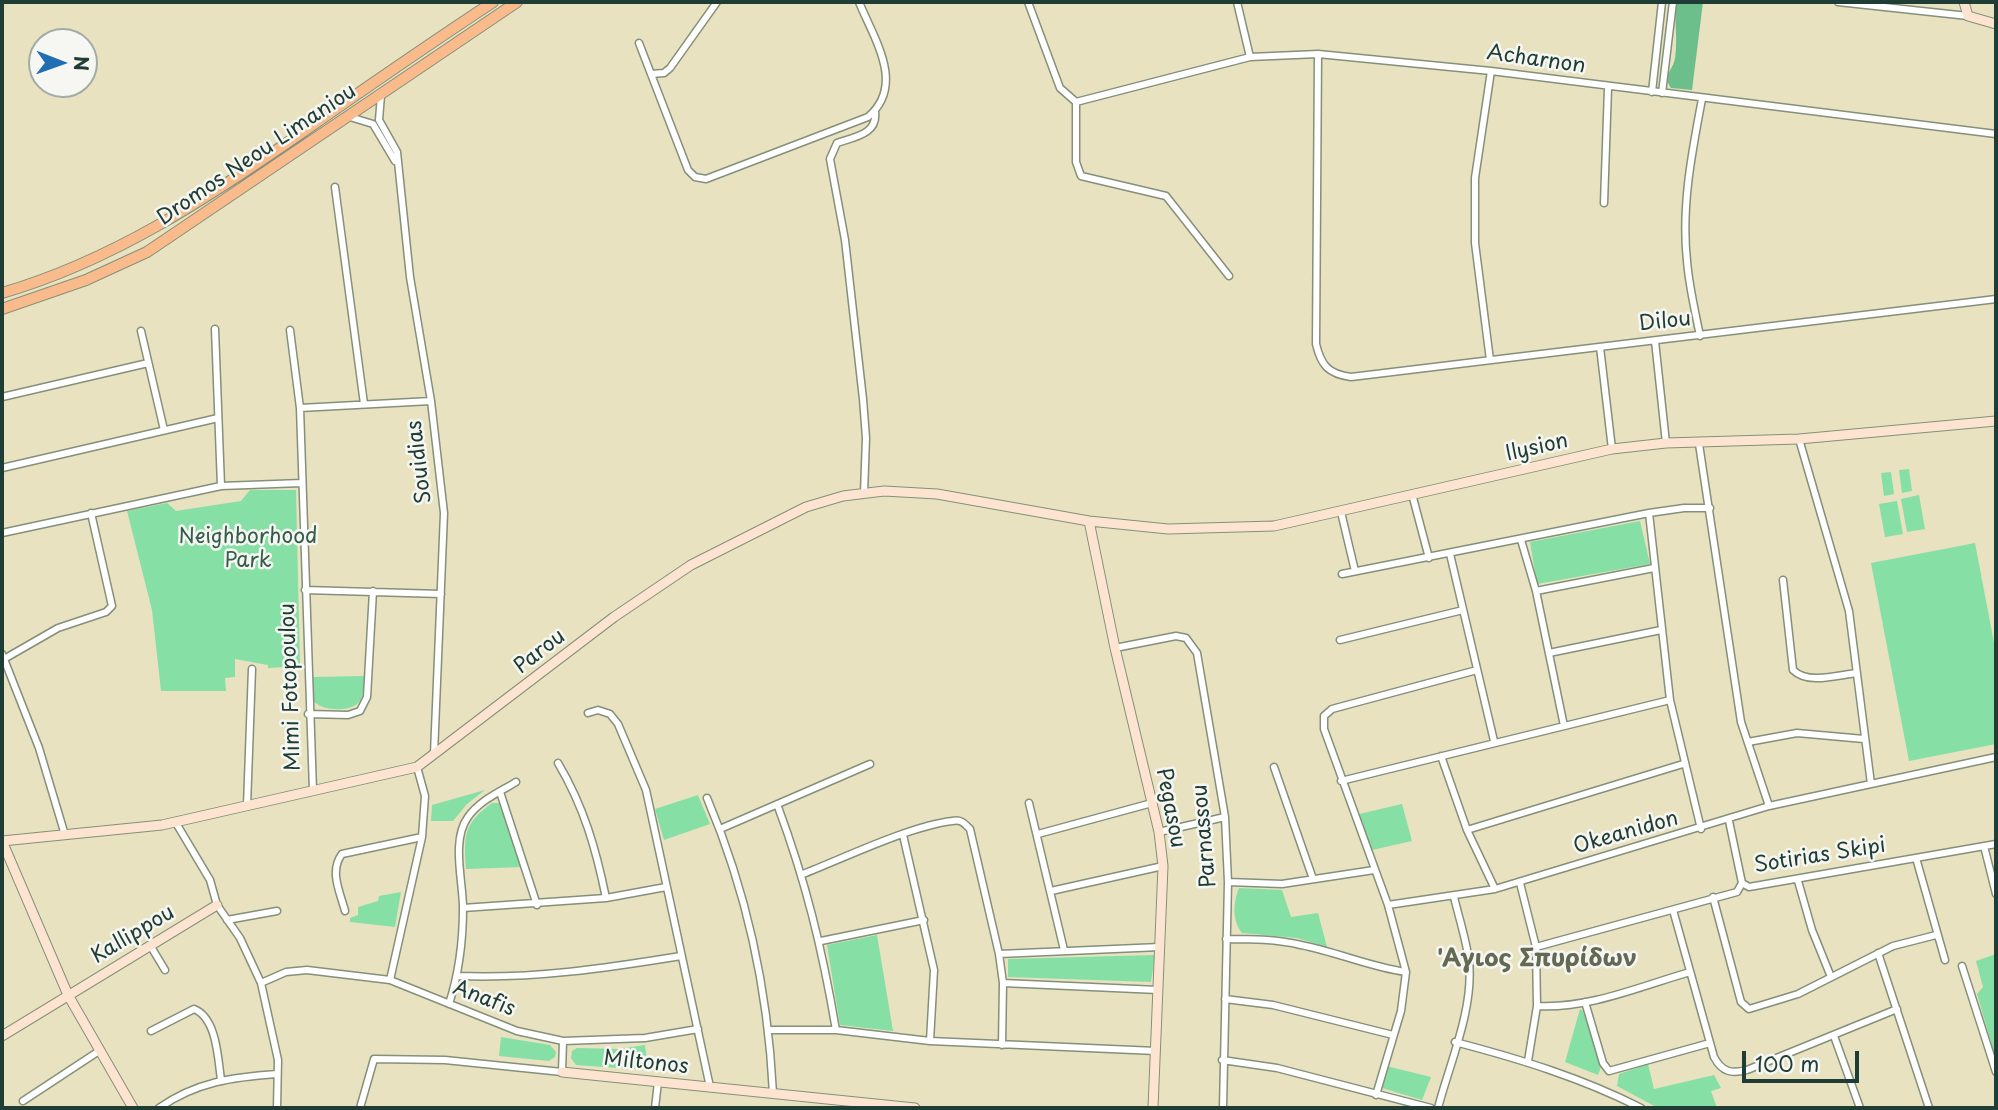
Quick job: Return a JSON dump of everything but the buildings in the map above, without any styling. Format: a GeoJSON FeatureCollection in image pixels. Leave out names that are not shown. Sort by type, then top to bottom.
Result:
{"type":"FeatureCollection","features":[{"type":"Feature","properties":{"kind":"main road","name":"Dromos Neou Limaniou"},"geometry":{"type":"LineString","coordinates":[[2,293],[53,278],[131,242],[219,189],[493,2]]}},
{"type":"Feature","properties":{"kind":"main road","name":"Dromos Neou Limaniou"},"geometry":{"type":"LineString","coordinates":[[2,309],[86,280],[147,252],[351,117],[517,2]]}},
{"type":"Feature","properties":{"kind":"street"},"geometry":{"type":"LineString","coordinates":[[651,74],[664,74],[670,68],[717,2]]}},
{"type":"Feature","properties":{"kind":"street"},"geometry":{"type":"LineString","coordinates":[[639,43],[688,170],[695,177],[706,179],[868,117],[881,106],[887,89],[887,72],[859,2]]}},
{"type":"Feature","properties":{"kind":"street"},"geometry":{"type":"LineString","coordinates":[[1028,2],[1060,88],[1076,102],[1076,162],[1081,176],[1166,196],[1229,276]]}},
{"type":"Feature","properties":{"kind":"street"},"geometry":{"type":"LineString","coordinates":[[1237,2],[1250,57]]}},
{"type":"Feature","properties":{"kind":"street"},"geometry":{"type":"LineString","coordinates":[[1652,92],[1662,2]]}},
{"type":"Feature","properties":{"kind":"street"},"geometry":{"type":"LineString","coordinates":[[1662,93],[1673,2]]}},
{"type":"Feature","properties":{"kind":"street"},"geometry":{"type":"LineString","coordinates":[[1838,2],[1968,16],[1996,23]]}},
{"type":"Feature","properties":{"kind":"street"},"geometry":{"type":"LineString","coordinates":[[1964,2],[1968,16]]}},
{"type":"Feature","properties":{"kind":"street","name":"Acharnon"},"geometry":{"type":"LineString","coordinates":[[1076,102],[1250,57],[1318,54],[1491,71],[1608,88],[1996,134]]}},
{"type":"Feature","properties":{"kind":"street","name":"Dilou"},"geometry":{"type":"LineString","coordinates":[[1318,54],[1316,344],[1320,362],[1338,375],[1351,377],[1996,299]]}},
{"type":"Feature","properties":{"kind":"street"},"geometry":{"type":"LineString","coordinates":[[1490,360],[1475,243],[1475,178],[1491,71]]}},
{"type":"Feature","properties":{"kind":"street"},"geometry":{"type":"LineString","coordinates":[[1604,203],[1608,88]]}},
{"type":"Feature","properties":{"kind":"street","name":"Souidias"},"geometry":{"type":"LineString","coordinates":[[381,95],[379,120],[397,152],[410,277],[431,401],[444,513],[434,756]]}},
{"type":"Feature","properties":{"kind":"street"},"geometry":{"type":"LineString","coordinates":[[1700,336],[1686,260],[1686,217],[1689,172],[1702,99]]}},
{"type":"Feature","properties":{"kind":"street"},"geometry":{"type":"LineString","coordinates":[[864,493],[866,438],[863,398],[845,240],[830,159],[837,143],[868,132],[873,126],[875,111]]}},
{"type":"Feature","properties":{"kind":"street","name":"Souidias"},"geometry":{"type":"LineString","coordinates":[[351,117],[373,124],[398,166]]}},
{"type":"Feature","properties":{"kind":"street"},"geometry":{"type":"LineString","coordinates":[[335,187],[364,404]]}},
{"type":"Feature","properties":{"kind":"street"},"geometry":{"type":"LineString","coordinates":[[215,329],[221,486]]}},
{"type":"Feature","properties":{"kind":"street","name":"Mimi Fotopoulou"},"geometry":{"type":"LineString","coordinates":[[290,330],[300,408],[313,791]]}},
{"type":"Feature","properties":{"kind":"street"},"geometry":{"type":"LineString","coordinates":[[141,331],[164,430]]}},
{"type":"Feature","properties":{"kind":"street"},"geometry":{"type":"LineString","coordinates":[[1655,341],[1666,443]]}},
{"type":"Feature","properties":{"kind":"street"},"geometry":{"type":"LineString","coordinates":[[1600,347],[1612,449]]}},
{"type":"Feature","properties":{"kind":"street"},"geometry":{"type":"LineString","coordinates":[[2,397],[148,363]]}},
{"type":"Feature","properties":{"kind":"street"},"geometry":{"type":"LineString","coordinates":[[300,408],[431,401]]}},
{"type":"Feature","properties":{"kind":"street"},"geometry":{"type":"LineString","coordinates":[[2,468],[218,418]]}},
{"type":"Feature","properties":{"kind":"street","name":"Ilysion"},"geometry":{"type":"LineString","coordinates":[[1089,520],[1168,529],[1207,530],[1274,526],[1612,449],[1666,443],[1799,439],[1996,421]]}},
{"type":"Feature","properties":{"kind":"street"},"geometry":{"type":"LineString","coordinates":[[1799,439],[1849,611],[1871,784]]}},
{"type":"Feature","properties":{"kind":"street"},"geometry":{"type":"LineString","coordinates":[[1699,444],[1741,722],[1769,806]]}},
{"type":"Feature","properties":{"kind":"street"},"geometry":{"type":"LineString","coordinates":[[2,533],[221,486],[302,483]]}},
{"type":"Feature","properties":{"kind":"street","name":"Parou"},"geometry":{"type":"LineString","coordinates":[[2,841],[176,823],[417,767],[614,617],[691,565],[806,507],[843,496],[884,491],[937,494],[1089,520]]}},
{"type":"Feature","properties":{"kind":"street"},"geometry":{"type":"LineString","coordinates":[[1412,494],[1429,558]]}},
{"type":"Feature","properties":{"kind":"street"},"geometry":{"type":"LineString","coordinates":[[1342,574],[1649,513],[1684,508],[1710,509]]}},
{"type":"Feature","properties":{"kind":"street"},"geometry":{"type":"LineString","coordinates":[[1341,512],[1356,572]]}},
{"type":"Feature","properties":{"kind":"street"},"geometry":{"type":"LineString","coordinates":[[65,835],[39,748],[3,657],[58,628],[106,612],[112,607],[91,513]]}},
{"type":"Feature","properties":{"kind":"street"},"geometry":{"type":"LineString","coordinates":[[1649,513],[1670,699],[1683,764],[1701,830]]}},
{"type":"Feature","properties":{"kind":"street","name":"Pegasou"},"geometry":{"type":"LineString","coordinates":[[1089,520],[1115,648],[1159,832],[1163,866],[1153,1108]]}},
{"type":"Feature","properties":{"kind":"street"},"geometry":{"type":"LineString","coordinates":[[1521,540],[1536,591],[1564,726]]}},
{"type":"Feature","properties":{"kind":"street"},"geometry":{"type":"LineString","coordinates":[[1450,554],[1494,741]]}},
{"type":"Feature","properties":{"kind":"street"},"geometry":{"type":"LineString","coordinates":[[1536,591],[1654,568]]}},
{"type":"Feature","properties":{"kind":"street"},"geometry":{"type":"LineString","coordinates":[[1783,580],[1793,670],[1800,677],[1811,678],[1857,673]]}},
{"type":"Feature","properties":{"kind":"street"},"geometry":{"type":"LineString","coordinates":[[305,590],[440,594]]}},
{"type":"Feature","properties":{"kind":"street"},"geometry":{"type":"LineString","coordinates":[[309,714],[348,715],[360,711],[367,697],[373,592]]}},
{"type":"Feature","properties":{"kind":"street"},"geometry":{"type":"LineString","coordinates":[[1340,640],[1464,610]]}},
{"type":"Feature","properties":{"kind":"street"},"geometry":{"type":"LineString","coordinates":[[1549,653],[1661,630]]}},
{"type":"Feature","properties":{"kind":"street","name":"Parnassou"},"geometry":{"type":"LineString","coordinates":[[1115,648],[1176,636],[1193,644],[1225,817],[1228,882],[1223,1108]]}},
{"type":"Feature","properties":{"kind":"street"},"geometry":{"type":"LineString","coordinates":[[247,806],[252,669]]}},
{"type":"Feature","properties":{"kind":"street"},"geometry":{"type":"LineString","coordinates":[[1376,1095],[1406,991],[1406,972],[1388,905],[1324,729],[1324,716],[1332,709],[1477,670]]}},
{"type":"Feature","properties":{"kind":"street"},"geometry":{"type":"LineString","coordinates":[[1341,781],[1670,699]]}},
{"type":"Feature","properties":{"kind":"street"},"geometry":{"type":"LineString","coordinates":[[589,713],[598,710],[610,714],[618,724],[646,790],[710,1087]]}},
{"type":"Feature","properties":{"kind":"street"},"geometry":{"type":"LineString","coordinates":[[1748,742],[1797,733],[1864,739]]}},
{"type":"Feature","properties":{"kind":"street"},"geometry":{"type":"LineString","coordinates":[[1441,756],[1467,830],[1495,889]]}},
{"type":"Feature","properties":{"kind":"street","name":"Okeanidon"},"geometry":{"type":"LineString","coordinates":[[1388,905],[1454,897],[1520,883],[1701,830],[1769,806],[1996,757]]}},
{"type":"Feature","properties":{"kind":"street"},"geometry":{"type":"LineString","coordinates":[[558,763],[584,811],[606,898]]}},
{"type":"Feature","properties":{"kind":"street"},"geometry":{"type":"LineString","coordinates":[[720,829],[870,764]]}},
{"type":"Feature","properties":{"kind":"street"},"geometry":{"type":"LineString","coordinates":[[1467,830],[1683,764]]}},
{"type":"Feature","properties":{"kind":"street"},"geometry":{"type":"LineString","coordinates":[[390,981],[422,837],[425,796],[417,767]]}},
{"type":"Feature","properties":{"kind":"street"},"geometry":{"type":"LineString","coordinates":[[1275,767],[1313,879]]}},
{"type":"Feature","properties":{"kind":"street"},"geometry":{"type":"LineString","coordinates":[[449,1004],[458,976],[463,908],[461,834],[467,818],[485,800],[516,782]]}},
{"type":"Feature","properties":{"kind":"street"},"geometry":{"type":"LineString","coordinates":[[500,792],[537,905]]}},
{"type":"Feature","properties":{"kind":"street"},"geometry":{"type":"LineString","coordinates":[[707,798],[741,890],[770,1030],[774,1093]]}},
{"type":"Feature","properties":{"kind":"street"},"geometry":{"type":"LineString","coordinates":[[1029,803],[1064,950]]}},
{"type":"Feature","properties":{"kind":"street"},"geometry":{"type":"LineString","coordinates":[[1038,834],[1152,803]]}},
{"type":"Feature","properties":{"kind":"street"},"geometry":{"type":"LineString","coordinates":[[777,804],[803,874],[821,941],[836,1030]]}},
{"type":"Feature","properties":{"kind":"street"},"geometry":{"type":"LineString","coordinates":[[1159,832],[1225,817]]}},
{"type":"Feature","properties":{"kind":"street"},"geometry":{"type":"LineString","coordinates":[[803,874],[903,835],[952,821],[962,821],[971,829],[999,954],[1003,983],[1002,1045]]}},
{"type":"Feature","properties":{"kind":"street"},"geometry":{"type":"LineString","coordinates":[[1729,821],[1742,883]]}},
{"type":"Feature","properties":{"kind":"street"},"geometry":{"type":"LineString","coordinates":[[176,823],[210,880],[217,905],[240,938],[261,983],[278,1060],[276,1108]]}},
{"type":"Feature","properties":{"kind":"street"},"geometry":{"type":"LineString","coordinates":[[903,835],[934,970],[930,1041]]}},
{"type":"Feature","properties":{"kind":"street"},"geometry":{"type":"LineString","coordinates":[[345,911],[335,875],[337,861],[342,854],[422,837]]}},
{"type":"Feature","properties":{"kind":"street"},"geometry":{"type":"LineString","coordinates":[[2,841],[68,995],[133,1108]]}},
{"type":"Feature","properties":{"kind":"street","name":"Sotirias Skipi"},"geometry":{"type":"LineString","coordinates":[[1536,947],[1737,892],[1742,883],[1749,887],[1798,881],[1996,844]]}},
{"type":"Feature","properties":{"kind":"street"},"geometry":{"type":"LineString","coordinates":[[1984,846],[1996,894]]}},
{"type":"Feature","properties":{"kind":"street"},"geometry":{"type":"LineString","coordinates":[[1916,858],[1945,960]]}},
{"type":"Feature","properties":{"kind":"street"},"geometry":{"type":"LineString","coordinates":[[1051,891],[1163,866]]}},
{"type":"Feature","properties":{"kind":"street"},"geometry":{"type":"LineString","coordinates":[[1228,882],[1282,884],[1374,870]]}},
{"type":"Feature","properties":{"kind":"street"},"geometry":{"type":"LineString","coordinates":[[1798,881],[1812,930],[1831,977]]}},
{"type":"Feature","properties":{"kind":"street"},"geometry":{"type":"LineString","coordinates":[[1520,883],[1536,947],[1537,1006],[1528,1061]]}},
{"type":"Feature","properties":{"kind":"street"},"geometry":{"type":"LineString","coordinates":[[463,908],[537,905],[606,898],[666,887]]}},
{"type":"Feature","properties":{"kind":"street"},"geometry":{"type":"LineString","coordinates":[[1438,1108],[1469,984],[1469,961],[1454,897]]}},
{"type":"Feature","properties":{"kind":"street"},"geometry":{"type":"LineString","coordinates":[[1713,897],[1741,1002],[1749,1009],[1798,994],[1878,953],[1936,935]]}},
{"type":"Feature","properties":{"kind":"street","name":"Kallippou"},"geometry":{"type":"LineString","coordinates":[[2,1036],[217,905]]}},
{"type":"Feature","properties":{"kind":"street"},"geometry":{"type":"LineString","coordinates":[[1673,910],[1710,1043],[1720,1067],[1738,1072],[1897,1009]]}},
{"type":"Feature","properties":{"kind":"street"},"geometry":{"type":"LineString","coordinates":[[227,920],[277,911]]}},
{"type":"Feature","properties":{"kind":"street"},"geometry":{"type":"LineString","coordinates":[[821,941],[924,920]]}},
{"type":"Feature","properties":{"kind":"street"},"geometry":{"type":"LineString","coordinates":[[1226,939],[1261,939],[1302,945],[1383,969],[1406,972]]}},
{"type":"Feature","properties":{"kind":"street"},"geometry":{"type":"LineString","coordinates":[[150,945],[165,970]]}},
{"type":"Feature","properties":{"kind":"street"},"geometry":{"type":"LineString","coordinates":[[999,954],[1160,947]]}},
{"type":"Feature","properties":{"kind":"street"},"geometry":{"type":"LineString","coordinates":[[1878,953],[1928,1108]]}},
{"type":"Feature","properties":{"kind":"street"},"geometry":{"type":"LineString","coordinates":[[458,976],[506,978],[574,972],[681,956]]}},
{"type":"Feature","properties":{"kind":"street"},"geometry":{"type":"LineString","coordinates":[[1962,966],[1996,1072]]}},
{"type":"Feature","properties":{"kind":"street","name":"Anafis"},"geometry":{"type":"LineString","coordinates":[[261,983],[286,972],[307,970],[390,981],[517,1031],[563,1041],[645,1038],[698,1029]]}},
{"type":"Feature","properties":{"kind":"street"},"geometry":{"type":"LineString","coordinates":[[1537,1006],[1558,1007],[1586,1002],[1690,972]]}},
{"type":"Feature","properties":{"kind":"street"},"geometry":{"type":"LineString","coordinates":[[1003,983],[1158,990]]}},
{"type":"Feature","properties":{"kind":"street"},"geometry":{"type":"LineString","coordinates":[[1225,999],[1273,1005],[1393,1035]]}},
{"type":"Feature","properties":{"kind":"street"},"geometry":{"type":"LineString","coordinates":[[1586,1002],[1604,1063],[1609,1071],[1710,1043]]}},
{"type":"Feature","properties":{"kind":"street"},"geometry":{"type":"LineString","coordinates":[[151,1031],[194,1009],[203,1014],[213,1036],[220,1080]]}},
{"type":"Feature","properties":{"kind":"street"},"geometry":{"type":"LineString","coordinates":[[770,1030],[836,1030],[930,1041],[1156,1051]]}},
{"type":"Feature","properties":{"kind":"street"},"geometry":{"type":"LineString","coordinates":[[1834,1036],[1860,1108]]}},
{"type":"Feature","properties":{"kind":"street"},"geometry":{"type":"LineString","coordinates":[[562,1072],[563,1041]]}},
{"type":"Feature","properties":{"kind":"street"},"geometry":{"type":"LineString","coordinates":[[1455,1042],[1528,1061],[1606,1090],[1641,1108]]}},
{"type":"Feature","properties":{"kind":"street"},"geometry":{"type":"LineString","coordinates":[[23,1101],[99,1051]]}},
{"type":"Feature","properties":{"kind":"street","name":"Miltonos"},"geometry":{"type":"LineString","coordinates":[[360,1108],[374,1059],[445,1060],[774,1093],[858,1106],[915,1108]]}},
{"type":"Feature","properties":{"kind":"street"},"geometry":{"type":"LineString","coordinates":[[1222,1060],[1277,1068],[1431,1108]]}},
{"type":"Feature","properties":{"kind":"street"},"geometry":{"type":"LineString","coordinates":[[159,1108],[196,1086],[220,1080],[277,1074]]}},
{"type":"Feature","properties":{"kind":"street"},"geometry":{"type":"LineString","coordinates":[[655,1108],[658,1082]]}},
{"type":"Feature","properties":{"kind":"green space"},"geometry":{"type":"Polygon","coordinates":[[[1676,2],[1703,2],[1692,90],[1671,88],[1668,80],[1676,51],[1676,2]]]}},
{"type":"Feature","properties":{"kind":"green space"},"geometry":{"type":"Polygon","coordinates":[[[1909,469],[1912,491],[1902,493],[1899,470],[1909,469]]]}},
{"type":"Feature","properties":{"kind":"green space"},"geometry":{"type":"Polygon","coordinates":[[[1891,472],[1894,494],[1884,496],[1881,473],[1891,472]]]}},
{"type":"Feature","properties":{"kind":"green space","name":"Neighborhood Park"},"geometry":{"type":"Polygon","coordinates":[[[250,490],[296,490],[300,666],[268,668],[268,665],[235,659],[235,677],[225,678],[226,691],[161,691],[152,610],[127,511],[167,503],[176,511],[241,501],[250,490]]]}},
{"type":"Feature","properties":{"kind":"green space"},"geometry":{"type":"Polygon","coordinates":[[[1919,495],[1925,529],[1907,532],[1901,499],[1919,495]]]}},
{"type":"Feature","properties":{"kind":"green space"},"geometry":{"type":"Polygon","coordinates":[[[1897,501],[1903,534],[1885,537],[1879,504],[1897,501]]]}},
{"type":"Feature","properties":{"kind":"green space"},"geometry":{"type":"Polygon","coordinates":[[[1640,521],[1650,564],[1537,584],[1530,542],[1640,521]]]}},
{"type":"Feature","properties":{"kind":"green space"},"geometry":{"type":"Polygon","coordinates":[[[1975,543],[1996,653],[1996,744],[1909,761],[1871,563],[1975,543]]]}},
{"type":"Feature","properties":{"kind":"green space"},"geometry":{"type":"Polygon","coordinates":[[[364,676],[361,698],[353,707],[327,708],[313,700],[313,677],[364,676]]]}},
{"type":"Feature","properties":{"kind":"green space"},"geometry":{"type":"Polygon","coordinates":[[[485,790],[467,804],[453,821],[431,821],[432,805],[485,790]]]}},
{"type":"Feature","properties":{"kind":"green space"},"geometry":{"type":"Polygon","coordinates":[[[698,795],[710,824],[664,840],[655,809],[698,795]]]}},
{"type":"Feature","properties":{"kind":"green space"},"geometry":{"type":"Polygon","coordinates":[[[492,803],[499,803],[523,867],[466,869],[467,831],[475,817],[492,803]]]}},
{"type":"Feature","properties":{"kind":"green space"},"geometry":{"type":"Polygon","coordinates":[[[1402,804],[1412,841],[1372,850],[1359,814],[1402,804]]]}},
{"type":"Feature","properties":{"kind":"green space"},"geometry":{"type":"Polygon","coordinates":[[[1239,888],[1282,890],[1291,917],[1318,913],[1327,947],[1297,938],[1242,933],[1236,923],[1234,911],[1239,888]]]}},
{"type":"Feature","properties":{"kind":"green space"},"geometry":{"type":"Polygon","coordinates":[[[401,892],[395,927],[350,922],[350,918],[358,915],[358,907],[378,901],[379,896],[401,892]]]}},
{"type":"Feature","properties":{"kind":"green space"},"geometry":{"type":"Polygon","coordinates":[[[877,935],[893,1031],[840,1025],[827,945],[877,935]]]}},
{"type":"Feature","properties":{"kind":"green space"},"geometry":{"type":"Polygon","coordinates":[[[1996,954],[1996,1059],[1977,994],[1983,987],[1976,961],[1996,954]]]}},
{"type":"Feature","properties":{"kind":"green space"},"geometry":{"type":"Polygon","coordinates":[[[1155,955],[1151,982],[1008,977],[1008,959],[1155,955]]]}},
{"type":"Feature","properties":{"kind":"green space"},"geometry":{"type":"Polygon","coordinates":[[[1580,1009],[1583,1011],[1601,1067],[1598,1075],[1565,1062],[1580,1009]]]}},
{"type":"Feature","properties":{"kind":"green space"},"geometry":{"type":"Polygon","coordinates":[[[501,1037],[550,1045],[556,1052],[555,1057],[549,1061],[499,1056],[501,1037]]]}},
{"type":"Feature","properties":{"kind":"green space"},"geometry":{"type":"Polygon","coordinates":[[[645,1045],[648,1070],[576,1065],[571,1058],[572,1051],[577,1048],[619,1049],[645,1045]]]}},
{"type":"Feature","properties":{"kind":"green space"},"geometry":{"type":"Polygon","coordinates":[[[1648,1064],[1654,1089],[1714,1075],[1721,1088],[1711,1091],[1717,1108],[1658,1108],[1617,1086],[1619,1074],[1648,1064]]]}},
{"type":"Feature","properties":{"kind":"green space"},"geometry":{"type":"Polygon","coordinates":[[[1386,1066],[1431,1077],[1422,1100],[1382,1088],[1386,1066]]]}},
{"type":"Feature","properties":{"kind":"district","name":"'Αγιος Σπυρίδων"},"geometry":{"type":"Point","coordinates":[1537,959]}}]}
